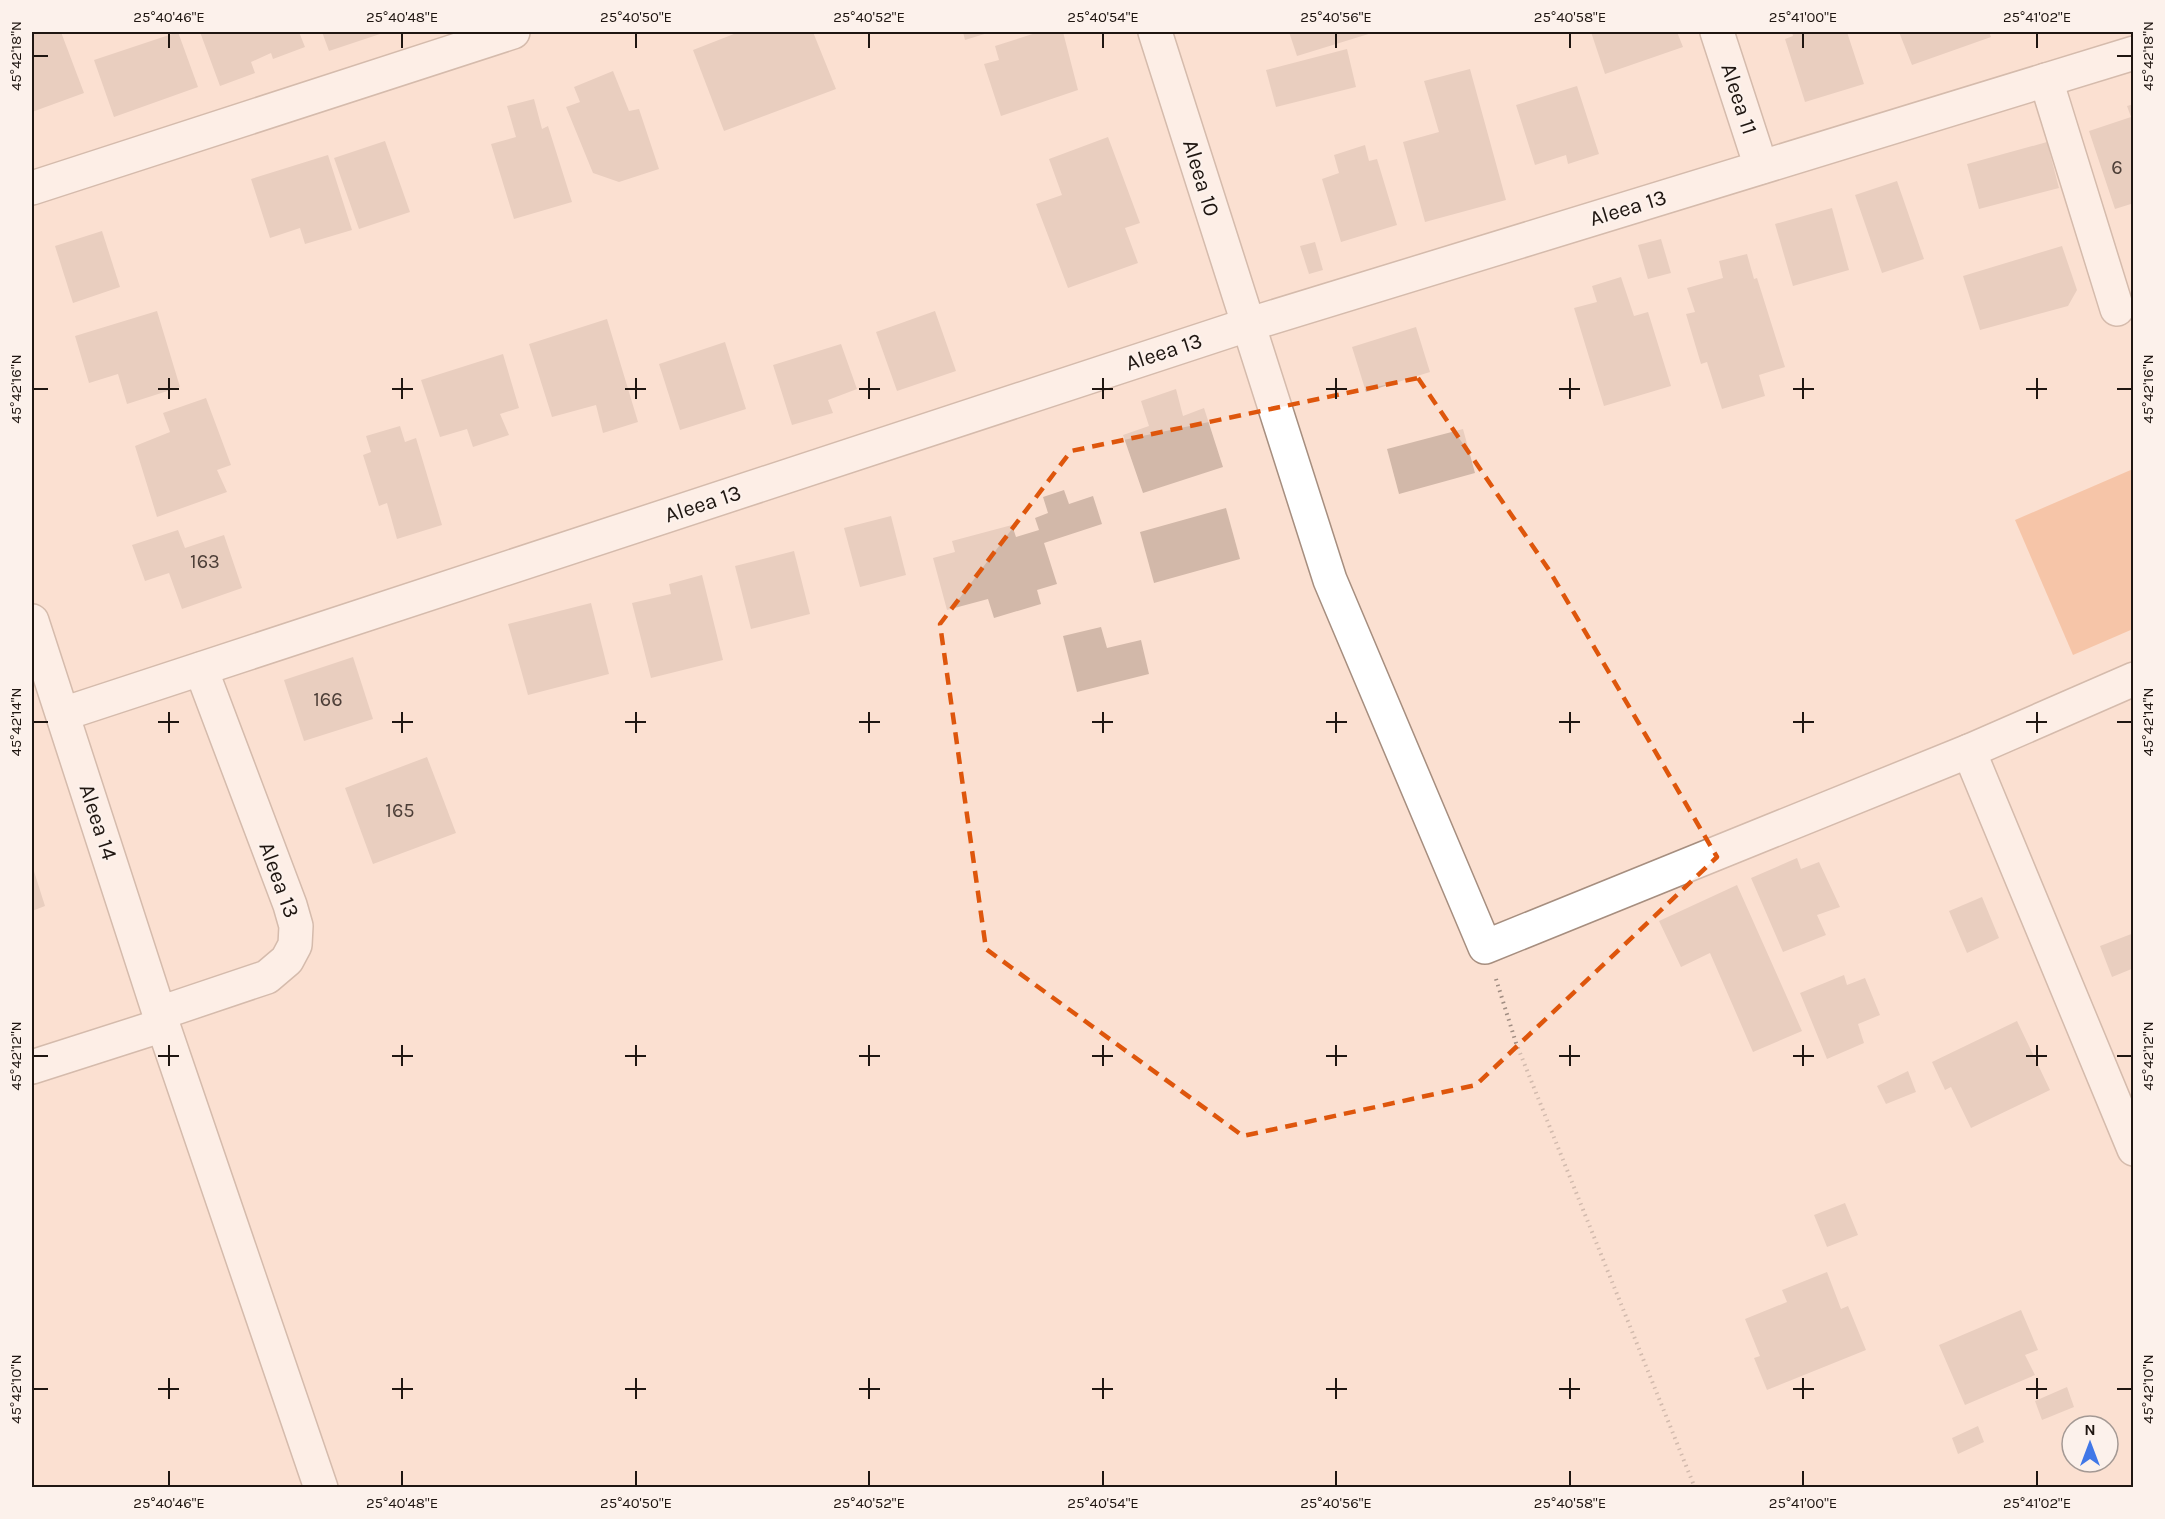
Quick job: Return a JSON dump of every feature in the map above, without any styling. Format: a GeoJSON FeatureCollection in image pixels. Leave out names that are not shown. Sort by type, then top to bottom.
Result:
{"type":"FeatureCollection","features":[{"type":"Feature","properties":{"kind":"street"},"geometry":{"type":"LineString","coordinates":[[32,188],[436,43],[513,32]]}},
{"type":"Feature","properties":{"kind":"street","name":"Aleea 10"},"geometry":{"type":"LineString","coordinates":[[1155,32],[1330,580],[1485,946]]}},
{"type":"Feature","properties":{"kind":"street","name":"Aleea 11"},"geometry":{"type":"LineString","coordinates":[[1717,32],[1761,167]]}},
{"type":"Feature","properties":{"kind":"street","name":"Aleea 13"},"geometry":{"type":"LineString","coordinates":[[63,714],[1247,325],[2133,52]]}},
{"type":"Feature","properties":{"kind":"street"},"geometry":{"type":"LineString","coordinates":[[2046,80],[2117,309]]}},
{"type":"Feature","properties":{"kind":"street","name":"Aleea 14"},"geometry":{"type":"LineString","coordinates":[[32,621],[161,1019],[321,1488]]}},
{"type":"Feature","properties":{"kind":"street","name":"Aleea 13"},"geometry":{"type":"LineString","coordinates":[[32,1067],[267,977],[286,960],[295,945],[296,926],[290,905],[201,669]]}},
{"type":"Feature","properties":{"kind":"street"},"geometry":{"type":"LineString","coordinates":[[1485,946],[1969,751],[2133,678]]}},
{"type":"Feature","properties":{"kind":"street"},"geometry":{"type":"LineString","coordinates":[[1969,751],[2133,1149]]}},
{"type":"Feature","properties":{"kind":"path"},"geometry":{"type":"LineString","coordinates":[[1485,946],[1516,1043],[1695,1488]]}},
{"type":"Feature","properties":{"kind":"highlighted area"},"geometry":{"type":"Polygon","coordinates":[[[1418,378],[1549,570],[1717,857],[1476,1085],[1243,1136],[986,949],[940,624],[1071,451],[1418,378]]]}},
{"type":"Feature","properties":{"kind":"shaded area"},"geometry":{"type":"Polygon","coordinates":[[[2133,469],[2133,629],[2073,655],[2015,520],[2133,469]]]}},
{"type":"Feature","properties":{"kind":"building"},"geometry":{"type":"Polygon","coordinates":[[[32,32],[61,32],[84,93],[32,112],[32,32]]]}},
{"type":"Feature","properties":{"kind":"building"},"geometry":{"type":"Polygon","coordinates":[[[178,32],[198,87],[114,117],[94,60],[178,32]]]}},
{"type":"Feature","properties":{"kind":"building"},"geometry":{"type":"Polygon","coordinates":[[[200,32],[299,32],[305,47],[273,59],[271,53],[251,62],[255,73],[220,86],[200,32]]]}},
{"type":"Feature","properties":{"kind":"building"},"geometry":{"type":"Polygon","coordinates":[[[322,32],[386,32],[329,51],[322,32]]]}},
{"type":"Feature","properties":{"kind":"building"},"geometry":{"type":"Polygon","coordinates":[[[739,32],[813,32],[836,89],[724,131],[693,50],[739,32]]]}},
{"type":"Feature","properties":{"kind":"building"},"geometry":{"type":"Polygon","coordinates":[[[963,32],[991,32],[965,40],[963,32]]]}},
{"type":"Feature","properties":{"kind":"building"},"geometry":{"type":"Polygon","coordinates":[[[1039,32],[1063,32],[1078,90],[1001,116],[984,64],[999,60],[995,46],[1039,32]]]}},
{"type":"Feature","properties":{"kind":"building"},"geometry":{"type":"Polygon","coordinates":[[[1289,32],[1375,32],[1297,56],[1289,32]]]}},
{"type":"Feature","properties":{"kind":"building"},"geometry":{"type":"Polygon","coordinates":[[[1591,32],[1677,32],[1683,47],[1605,74],[1591,32]]]}},
{"type":"Feature","properties":{"kind":"building"},"geometry":{"type":"Polygon","coordinates":[[[1792,32],[1847,32],[1864,84],[1805,102],[1785,39],[1793,36],[1792,32]]]}},
{"type":"Feature","properties":{"kind":"building"},"geometry":{"type":"Polygon","coordinates":[[[1899,32],[1989,32],[1991,37],[1912,65],[1899,32]]]}},
{"type":"Feature","properties":{"kind":"building"},"geometry":{"type":"Polygon","coordinates":[[[1347,49],[1356,87],[1276,107],[1266,70],[1347,49]]]}},
{"type":"Feature","properties":{"kind":"building"},"geometry":{"type":"Polygon","coordinates":[[[1470,69],[1506,200],[1425,222],[1403,142],[1439,132],[1424,81],[1470,69]]]}},
{"type":"Feature","properties":{"kind":"building"},"geometry":{"type":"Polygon","coordinates":[[[613,71],[629,111],[639,109],[659,169],[619,182],[593,173],[566,107],[580,102],[574,87],[613,71]]]}},
{"type":"Feature","properties":{"kind":"building"},"geometry":{"type":"Polygon","coordinates":[[[1577,86],[1599,154],[1568,164],[1566,155],[1535,165],[1516,105],[1577,86]]]}},
{"type":"Feature","properties":{"kind":"building"},"geometry":{"type":"Polygon","coordinates":[[[534,99],[542,129],[548,126],[572,202],[514,219],[491,144],[516,137],[507,106],[534,99]]]}},
{"type":"Feature","properties":{"kind":"building"},"geometry":{"type":"Polygon","coordinates":[[[2134,104],[2134,203],[2115,209],[2089,131],[2131,117],[2127,106],[2134,104]]]}},
{"type":"Feature","properties":{"kind":"building"},"geometry":{"type":"Polygon","coordinates":[[[1108,137],[1140,223],[1125,228],[1138,263],[1068,288],[1036,204],[1062,195],[1049,159],[1108,137]]]}},
{"type":"Feature","properties":{"kind":"building"},"geometry":{"type":"Polygon","coordinates":[[[385,141],[410,212],[359,229],[334,158],[385,141]]]}},
{"type":"Feature","properties":{"kind":"building"},"geometry":{"type":"Polygon","coordinates":[[[2047,142],[2059,188],[1979,209],[1967,164],[2047,142]]]}},
{"type":"Feature","properties":{"kind":"building"},"geometry":{"type":"Polygon","coordinates":[[[1365,145],[1369,161],[1377,159],[1397,225],[1341,242],[1322,179],[1339,173],[1334,155],[1365,145]]]}},
{"type":"Feature","properties":{"kind":"building"},"geometry":{"type":"Polygon","coordinates":[[[328,155],[352,230],[305,244],[300,228],[270,238],[251,179],[328,155]]]}},
{"type":"Feature","properties":{"kind":"building"},"geometry":{"type":"Polygon","coordinates":[[[1897,181],[1924,259],[1882,273],[1855,195],[1897,181]]]}},
{"type":"Feature","properties":{"kind":"building"},"geometry":{"type":"Polygon","coordinates":[[[1832,208],[1849,270],[1793,286],[1775,224],[1832,208]]]}},
{"type":"Feature","properties":{"kind":"building"},"geometry":{"type":"Polygon","coordinates":[[[102,231],[120,287],[73,303],[55,246],[102,231]]]}},
{"type":"Feature","properties":{"kind":"building"},"geometry":{"type":"Polygon","coordinates":[[[1661,239],[1671,273],[1648,279],[1638,245],[1661,239]]]}},
{"type":"Feature","properties":{"kind":"building"},"geometry":{"type":"Polygon","coordinates":[[[1315,242],[1323,270],[1309,274],[1300,246],[1315,242]]]}},
{"type":"Feature","properties":{"kind":"building"},"geometry":{"type":"Polygon","coordinates":[[[2062,246],[2077,290],[2068,306],[1980,330],[1963,276],[2062,246]]]}},
{"type":"Feature","properties":{"kind":"building"},"geometry":{"type":"Polygon","coordinates":[[[1747,254],[1754,279],[1757,278],[1785,367],[1759,375],[1765,396],[1722,409],[1707,362],[1701,364],[1686,314],[1695,312],[1687,288],[1723,278],[1719,261],[1747,254]]]}},
{"type":"Feature","properties":{"kind":"building"},"geometry":{"type":"Polygon","coordinates":[[[1621,277],[1634,316],[1648,312],[1671,386],[1604,406],[1574,308],[1597,302],[1592,286],[1621,277]]]}},
{"type":"Feature","properties":{"kind":"building"},"geometry":{"type":"Polygon","coordinates":[[[157,311],[180,387],[127,404],[118,374],[89,383],[75,336],[157,311]]]}},
{"type":"Feature","properties":{"kind":"building"},"geometry":{"type":"Polygon","coordinates":[[[935,311],[956,371],[897,391],[876,332],[935,311]]]}},
{"type":"Feature","properties":{"kind":"building"},"geometry":{"type":"Polygon","coordinates":[[[607,319],[638,422],[603,433],[596,405],[552,417],[529,344],[607,319]]]}},
{"type":"Feature","properties":{"kind":"building"},"geometry":{"type":"Polygon","coordinates":[[[1416,327],[1430,372],[1366,392],[1352,347],[1416,327]]]}},
{"type":"Feature","properties":{"kind":"building"},"geometry":{"type":"Polygon","coordinates":[[[725,342],[746,409],[680,430],[659,364],[725,342]]]}},
{"type":"Feature","properties":{"kind":"building"},"geometry":{"type":"Polygon","coordinates":[[[841,344],[857,389],[828,400],[833,413],[792,425],[773,365],[841,344]]]}},
{"type":"Feature","properties":{"kind":"building"},"geometry":{"type":"Polygon","coordinates":[[[503,354],[519,408],[500,414],[509,435],[473,447],[467,429],[440,437],[421,380],[503,354]]]}},
{"type":"Feature","properties":{"kind":"building"},"geometry":{"type":"Polygon","coordinates":[[[1176,389],[1183,416],[1204,408],[1223,467],[1143,493],[1123,435],[1149,426],[1141,401],[1176,389]]]}},
{"type":"Feature","properties":{"kind":"building"},"geometry":{"type":"Polygon","coordinates":[[[206,398],[231,465],[217,470],[227,492],[157,517],[135,446],[170,432],[163,413],[206,398]]]}},
{"type":"Feature","properties":{"kind":"building"},"geometry":{"type":"Polygon","coordinates":[[[400,426],[405,442],[416,438],[442,525],[397,539],[387,503],[379,506],[363,455],[371,452],[366,436],[400,426]]]}},
{"type":"Feature","properties":{"kind":"building"},"geometry":{"type":"Polygon","coordinates":[[[1463,429],[1475,473],[1399,494],[1387,449],[1463,429]]]}},
{"type":"Feature","properties":{"kind":"building"},"geometry":{"type":"Polygon","coordinates":[[[1064,490],[1069,504],[1093,496],[1102,524],[1044,543],[1057,584],[1037,590],[1041,604],[994,618],[988,599],[947,610],[933,558],[955,552],[952,541],[1012,525],[1016,537],[1039,530],[1035,518],[1048,513],[1043,497],[1064,490]]]}},
{"type":"Feature","properties":{"kind":"building"},"geometry":{"type":"Polygon","coordinates":[[[1226,508],[1240,559],[1154,583],[1140,532],[1226,508]]]}},
{"type":"Feature","properties":{"kind":"building"},"geometry":{"type":"Polygon","coordinates":[[[891,516],[906,575],[860,587],[844,528],[891,516]]]}},
{"type":"Feature","properties":{"kind":"building"},"geometry":{"type":"Polygon","coordinates":[[[178,530],[185,548],[224,535],[242,588],[182,609],[169,573],[145,581],[132,545],[178,530]]]}},
{"type":"Feature","properties":{"kind":"building"},"geometry":{"type":"Polygon","coordinates":[[[794,551],[810,614],[751,629],[735,566],[794,551]]]}},
{"type":"Feature","properties":{"kind":"building"},"geometry":{"type":"Polygon","coordinates":[[[702,575],[723,660],[651,678],[632,603],[671,594],[669,584],[702,575]]]}},
{"type":"Feature","properties":{"kind":"building"},"geometry":{"type":"Polygon","coordinates":[[[591,603],[609,674],[528,695],[508,624],[591,603]]]}},
{"type":"Feature","properties":{"kind":"building"},"geometry":{"type":"Polygon","coordinates":[[[1101,627],[1107,648],[1141,640],[1149,674],[1077,692],[1063,636],[1101,627]]]}},
{"type":"Feature","properties":{"kind":"building"},"geometry":{"type":"Polygon","coordinates":[[[353,657],[373,719],[304,741],[284,680],[353,657]]]}},
{"type":"Feature","properties":{"kind":"building"},"geometry":{"type":"Polygon","coordinates":[[[427,757],[456,833],[373,864],[345,788],[427,757]]]}},
{"type":"Feature","properties":{"kind":"building"},"geometry":{"type":"Polygon","coordinates":[[[1797,858],[1801,869],[1819,862],[1840,907],[1817,915],[1826,935],[1783,952],[1751,878],[1797,858]]]}},
{"type":"Feature","properties":{"kind":"building"},"geometry":{"type":"Polygon","coordinates":[[[32,865],[45,906],[32,911],[32,865]]]}},
{"type":"Feature","properties":{"kind":"building"},"geometry":{"type":"Polygon","coordinates":[[[1737,885],[1802,1031],[1753,1052],[1710,953],[1681,967],[1659,921],[1737,885]]]}},
{"type":"Feature","properties":{"kind":"building"},"geometry":{"type":"Polygon","coordinates":[[[1982,897],[1999,938],[1967,953],[1949,911],[1982,897]]]}},
{"type":"Feature","properties":{"kind":"building"},"geometry":{"type":"Polygon","coordinates":[[[2134,933],[2134,968],[2112,977],[2100,946],[2134,933]]]}},
{"type":"Feature","properties":{"kind":"building"},"geometry":{"type":"Polygon","coordinates":[[[1844,975],[1847,985],[1865,978],[1880,1015],[1858,1024],[1864,1043],[1827,1059],[1800,993],[1844,975]]]}},
{"type":"Feature","properties":{"kind":"building"},"geometry":{"type":"Polygon","coordinates":[[[2017,1021],[2050,1090],[1971,1128],[1951,1087],[1945,1090],[1932,1062],[2017,1021]]]}},
{"type":"Feature","properties":{"kind":"building"},"geometry":{"type":"Polygon","coordinates":[[[1908,1071],[1916,1092],[1886,1104],[1877,1086],[1908,1071]]]}},
{"type":"Feature","properties":{"kind":"building"},"geometry":{"type":"Polygon","coordinates":[[[1845,1203],[1858,1235],[1827,1247],[1814,1215],[1845,1203]]]}},
{"type":"Feature","properties":{"kind":"building"},"geometry":{"type":"Polygon","coordinates":[[[1827,1272],[1841,1309],[1848,1306],[1866,1350],[1767,1390],[1754,1358],[1760,1356],[1745,1319],[1787,1302],[1782,1290],[1827,1272]]]}},
{"type":"Feature","properties":{"kind":"building"},"geometry":{"type":"Polygon","coordinates":[[[2021,1310],[2038,1350],[2025,1355],[2035,1375],[1965,1405],[1939,1345],[2021,1310]]]}},
{"type":"Feature","properties":{"kind":"building"},"geometry":{"type":"Polygon","coordinates":[[[2067,1387],[2074,1407],[2042,1420],[2035,1401],[2067,1387]]]}},
{"type":"Feature","properties":{"kind":"building"},"geometry":{"type":"Polygon","coordinates":[[[1978,1426],[1984,1442],[1958,1454],[1952,1438],[1978,1426]]]}}]}
